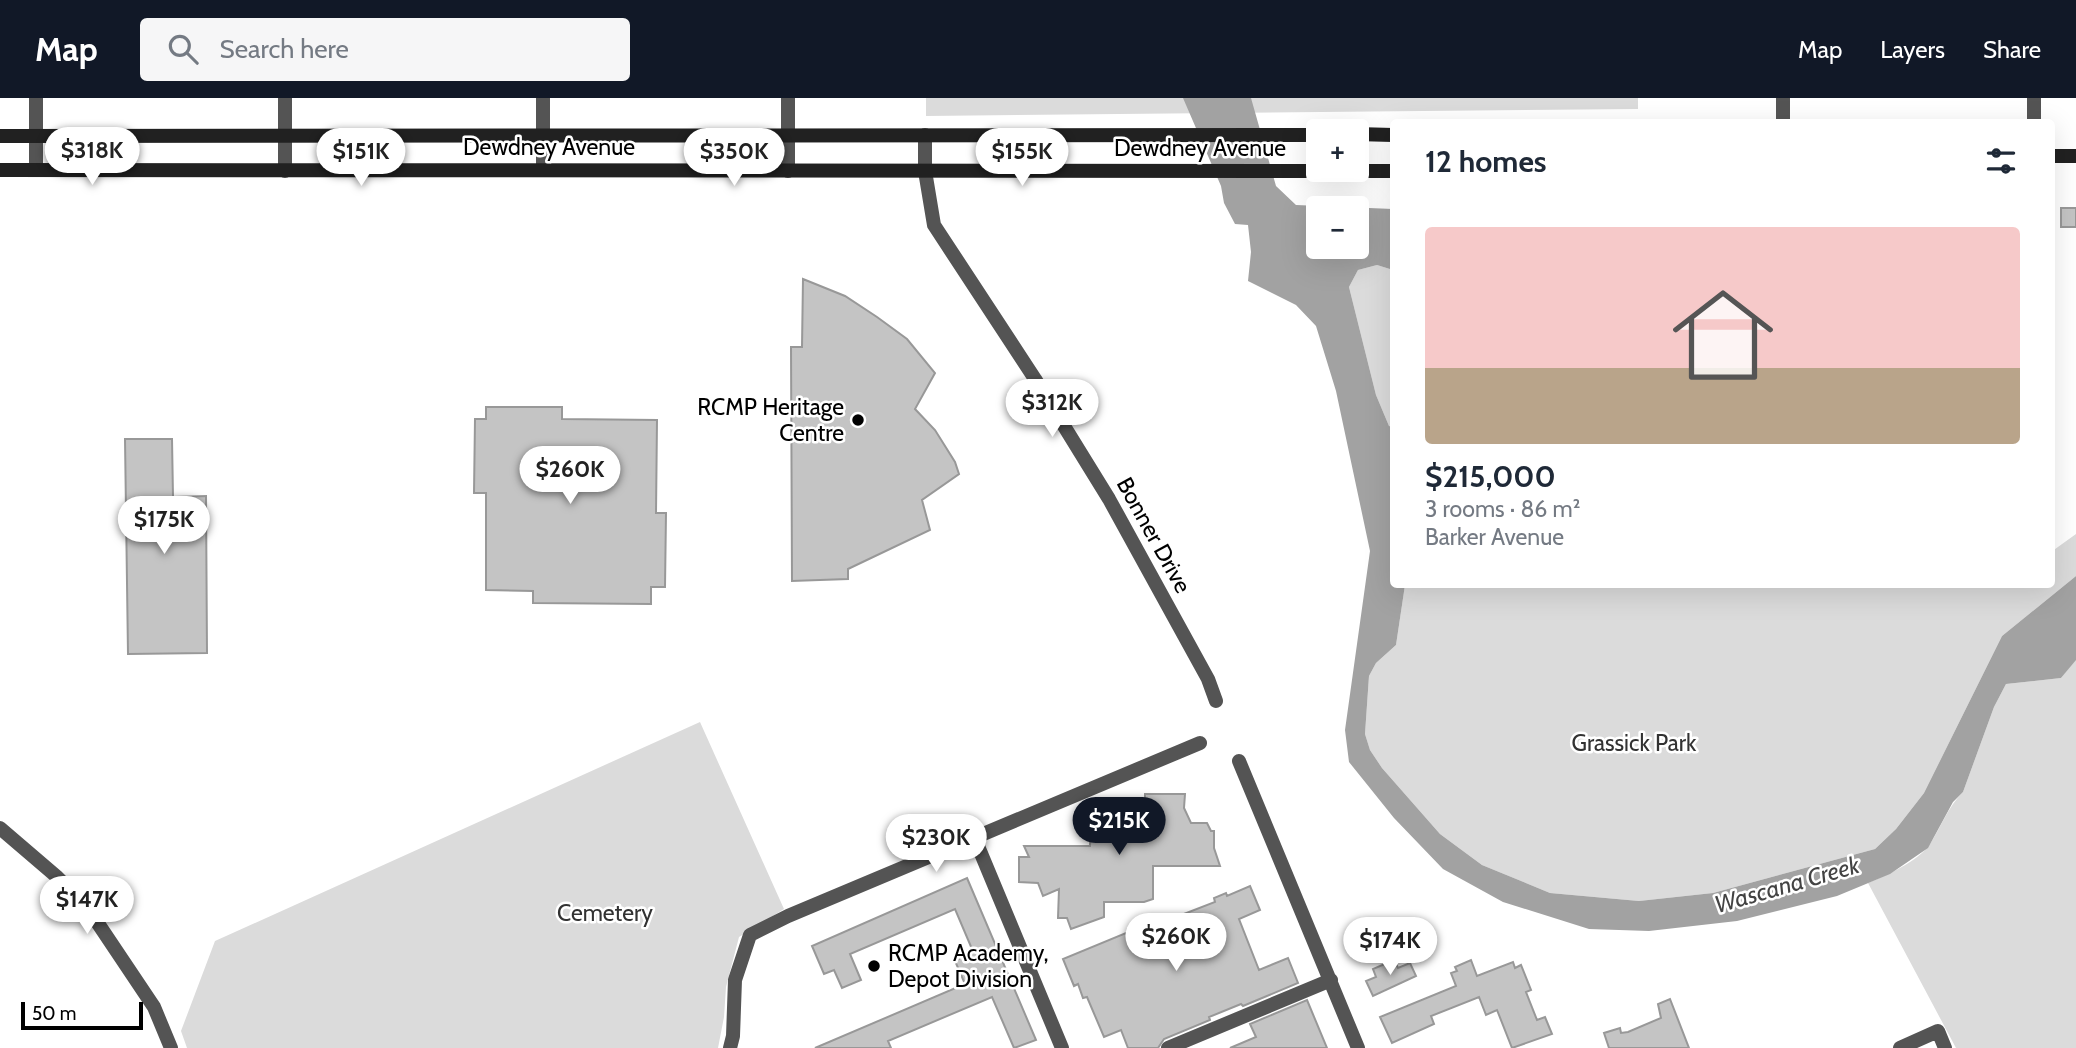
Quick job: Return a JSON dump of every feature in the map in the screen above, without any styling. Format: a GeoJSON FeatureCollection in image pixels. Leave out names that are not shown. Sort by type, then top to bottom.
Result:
{"type":"FeatureCollection","features":[{"type":"Feature","properties":{"kind":"main road"},"geometry":{"type":"LineString","coordinates":[[1369,134],[1390,135]]}},
{"type":"Feature","properties":{"kind":"main road","name":"Dewdney Avenue"},"geometry":{"type":"LineString","coordinates":[[0,136],[1306,135]]}},
{"type":"Feature","properties":{"kind":"main road"},"geometry":{"type":"LineString","coordinates":[[2055,156],[2076,156]]}},
{"type":"Feature","properties":{"kind":"main road","name":"Dewdney Avenue"},"geometry":{"type":"LineString","coordinates":[[0,170],[1306,171]]}},
{"type":"Feature","properties":{"kind":"main road","name":"Dewdney Avenue"},"geometry":{"type":"LineString","coordinates":[[1369,171],[1390,171]]}},
{"type":"Feature","properties":{"kind":"street"},"geometry":{"type":"LineString","coordinates":[[36,98],[36,170]]}},
{"type":"Feature","properties":{"kind":"street"},"geometry":{"type":"LineString","coordinates":[[285,98],[285,171]]}},
{"type":"Feature","properties":{"kind":"street"},"geometry":{"type":"LineString","coordinates":[[543,98],[543,170]]}},
{"type":"Feature","properties":{"kind":"street"},"geometry":{"type":"LineString","coordinates":[[788,98],[788,171]]}},
{"type":"Feature","properties":{"kind":"street"},"geometry":{"type":"LineString","coordinates":[[1783,98],[1783,119]]}},
{"type":"Feature","properties":{"kind":"street"},"geometry":{"type":"LineString","coordinates":[[2034,98],[2034,119]]}},
{"type":"Feature","properties":{"kind":"street","name":"Bonner Drive"},"geometry":{"type":"LineString","coordinates":[[925,135],[925,171],[934,225],[1035,379],[1109,499],[1208,680],[1216,701]]}},
{"type":"Feature","properties":{"kind":"street"},"geometry":{"type":"LineString","coordinates":[[730,1048],[733,1036],[735,980],[750,935],[788,916],[1200,743]]}},
{"type":"Feature","properties":{"kind":"street"},"geometry":{"type":"LineString","coordinates":[[1240,761],[1358,1048]]}},
{"type":"Feature","properties":{"kind":"street"},"geometry":{"type":"LineString","coordinates":[[0,828],[29,851],[87,906],[154,1007],[171,1048]]}},
{"type":"Feature","properties":{"kind":"street"},"geometry":{"type":"LineString","coordinates":[[975,839],[1062,1048]]}},
{"type":"Feature","properties":{"kind":"street"},"geometry":{"type":"LineString","coordinates":[[1168,1048],[1331,980]]}},
{"type":"Feature","properties":{"kind":"street"},"geometry":{"type":"LineString","coordinates":[[1900,1048],[1938,1031],[1945,1048]]}},
{"type":"Feature","properties":{"kind":"green space"},"geometry":{"type":"Polygon","coordinates":[[[926,98],[1638,98],[1638,109],[926,116],[926,98]]]}},
{"type":"Feature","properties":{"kind":"green space"},"geometry":{"type":"Polygon","coordinates":[[[1377,265],[1390,269],[1390,426],[1376,395],[1349,287],[1358,270],[1377,265]]]}},
{"type":"Feature","properties":{"kind":"green space","name":"Grassick Park"},"geometry":{"type":"Polygon","coordinates":[[[2076,534],[2076,576],[2002,636],[1924,793],[1896,829],[1875,849],[1713,893],[1639,901],[1550,893],[1482,865],[1440,834],[1382,768],[1370,750],[1365,734],[1369,676],[1376,663],[1396,645],[1405,588],[2055,588],[2055,549],[2076,534]]]}},
{"type":"Feature","properties":{"kind":"green space"},"geometry":{"type":"Polygon","coordinates":[[[2076,659],[2076,1048],[1956,1048],[1868,883],[1910,862],[1930,844],[1963,792],[1994,707],[2006,684],[2061,678],[2076,659]]]}},
{"type":"Feature","properties":{"kind":"green space","name":"Cemetery"},"geometry":{"type":"Polygon","coordinates":[[[700,722],[784,909],[739,937],[726,987],[718,1048],[187,1048],[181,1031],[215,941],[700,722]]]}},
{"type":"Feature","properties":{"kind":"water","name":"Wascana Creek"},"geometry":{"type":"Polygon","coordinates":[[[1183,98],[1251,98],[1276,186],[1296,205],[1306,205],[1306,259],[1369,259],[1369,208],[1390,209],[1390,269],[1377,265],[1358,270],[1349,287],[1376,395],[1390,426],[1390,588],[1405,588],[1396,645],[1376,663],[1369,676],[1365,734],[1370,750],[1382,768],[1440,834],[1482,865],[1550,893],[1639,901],[1713,893],[1875,849],[1896,829],[1924,793],[2002,636],[2076,576],[2076,660],[2061,678],[2006,684],[1994,707],[1963,792],[1953,802],[1928,848],[1890,874],[1837,896],[1737,921],[1649,931],[1589,929],[1503,902],[1443,869],[1394,818],[1349,762],[1345,730],[1370,551],[1336,391],[1316,326],[1296,305],[1248,281],[1251,252],[1248,225],[1235,224],[1224,203],[1221,186],[1183,98]]]}},
{"type":"Feature","properties":{"kind":"building"},"geometry":{"type":"Polygon","coordinates":[[[2061,208],[2076,208],[2076,227],[2061,227],[2061,208]]]}},
{"type":"Feature","properties":{"kind":"building","name":"RCMP Heritage Centre"},"geometry":{"type":"Polygon","coordinates":[[[803,279],[845,296],[877,317],[907,339],[935,373],[915,409],[935,430],[955,462],[959,474],[922,500],[930,530],[848,569],[848,579],[792,581],[791,347],[802,347],[803,279]]]}},
{"type":"Feature","properties":{"kind":"building"},"geometry":{"type":"Polygon","coordinates":[[[486,407],[562,407],[562,419],[657,420],[656,513],[666,513],[665,587],[651,587],[651,604],[533,603],[533,591],[486,590],[486,493],[474,493],[475,419],[486,419],[486,407]]]}},
{"type":"Feature","properties":{"kind":"building"},"geometry":{"type":"Polygon","coordinates":[[[125,439],[172,439],[173,497],[206,496],[207,653],[128,654],[125,439]]]}},
{"type":"Feature","properties":{"kind":"building"},"geometry":{"type":"Polygon","coordinates":[[[1145,794],[1185,794],[1184,808],[1191,823],[1207,823],[1211,831],[1214,831],[1214,848],[1220,866],[1153,866],[1153,899],[1144,902],[1104,902],[1104,917],[1071,929],[1067,918],[1058,918],[1059,889],[1043,896],[1038,883],[1019,882],[1019,857],[1029,857],[1024,846],[1090,846],[1091,814],[1096,814],[1096,809],[1139,809],[1139,801],[1145,801],[1145,794]]]}},
{"type":"Feature","properties":{"kind":"building"},"geometry":{"type":"Polygon","coordinates":[[[967,878],[1036,1040],[1014,1048],[992,997],[888,1041],[891,1048],[815,1048],[965,984],[955,961],[959,959],[958,955],[972,949],[955,909],[850,954],[861,980],[842,988],[834,970],[824,974],[812,946],[967,878]]]}},
{"type":"Feature","properties":{"kind":"building"},"geometry":{"type":"Polygon","coordinates":[[[1250,886],[1260,910],[1239,919],[1259,970],[1288,958],[1298,983],[1209,1017],[1210,1020],[1164,1039],[1158,1048],[1128,1048],[1121,1030],[1104,1037],[1087,997],[1083,998],[1078,984],[1074,986],[1063,959],[1167,916],[1168,920],[1171,919],[1215,902],[1214,898],[1226,893],[1227,896],[1250,886]]]}},
{"type":"Feature","properties":{"kind":"building"},"geometry":{"type":"Polygon","coordinates":[[[1394,960],[1398,968],[1410,963],[1416,976],[1373,996],[1366,981],[1376,977],[1373,969],[1394,960]]]}},
{"type":"Feature","properties":{"kind":"building"},"geometry":{"type":"Polygon","coordinates":[[[1471,960],[1477,976],[1513,962],[1515,968],[1521,965],[1531,990],[1526,992],[1537,1020],[1545,1017],[1552,1034],[1512,1048],[1497,1010],[1486,1015],[1479,997],[1431,1016],[1434,1024],[1392,1043],[1380,1017],[1456,986],[1451,973],[1457,971],[1455,967],[1471,960]]]}},
{"type":"Feature","properties":{"kind":"building"},"geometry":{"type":"Polygon","coordinates":[[[1670,999],[1689,1048],[1609,1048],[1604,1033],[1620,1028],[1621,1033],[1628,1032],[1661,1018],[1658,1004],[1670,999]]]}},
{"type":"Feature","properties":{"kind":"building"},"geometry":{"type":"Polygon","coordinates":[[[1307,1000],[1327,1048],[1230,1048],[1256,1037],[1250,1024],[1307,1000]]]}},
{"type":"Feature","properties":{"kind":"place","name":"RCMP Heritage Centre"},"geometry":{"type":"Point","coordinates":[858,420]}},
{"type":"Feature","properties":{"kind":"place","name":"RCMP Academy, Depot Division"},"geometry":{"type":"Point","coordinates":[874,966]}}]}
